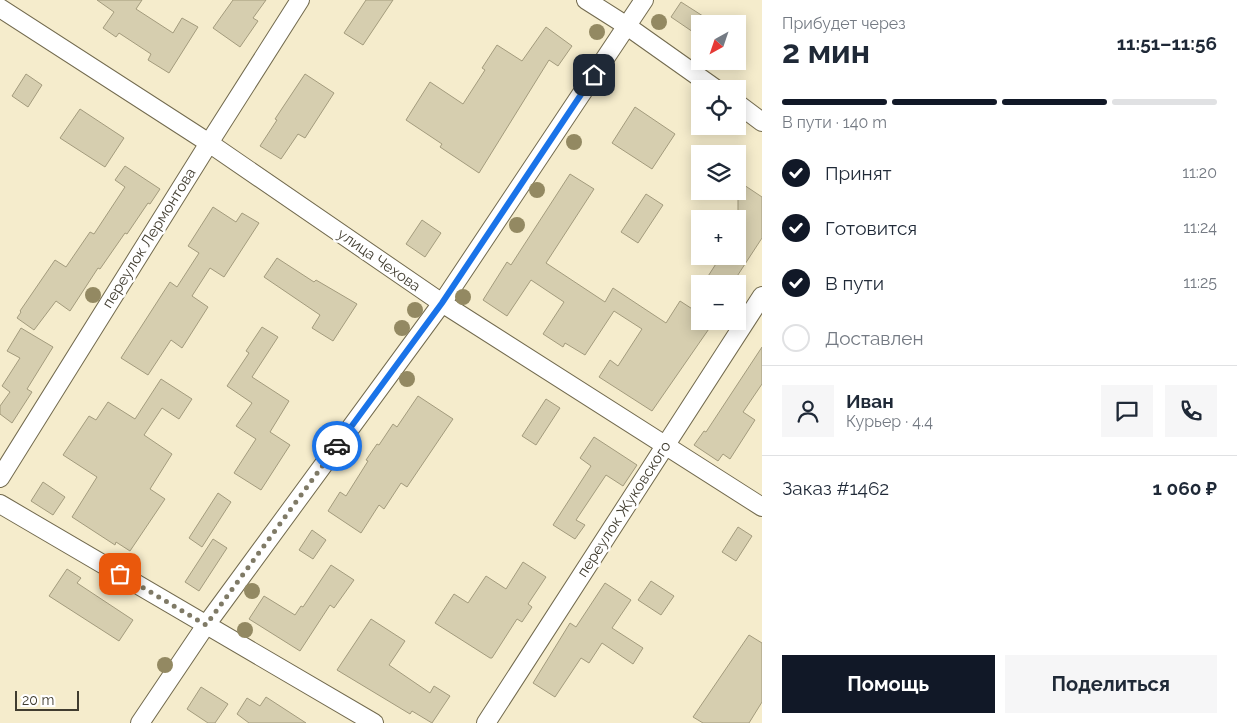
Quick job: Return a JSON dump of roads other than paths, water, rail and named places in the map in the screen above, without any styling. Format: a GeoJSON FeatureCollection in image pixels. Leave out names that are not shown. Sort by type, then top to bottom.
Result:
{"type":"FeatureCollection","features":[{"type":"Feature","properties":{"kind":"street","name":"переулок Лермонтова"},"geometry":{"type":"LineString","coordinates":[[0,478],[208,142],[300,0]]}},
{"type":"Feature","properties":{"kind":"street"},"geometry":{"type":"LineString","coordinates":[[586,0],[627,26],[703,80]]}},
{"type":"Feature","properties":{"kind":"street"},"geometry":{"type":"LineString","coordinates":[[140,723],[206,625],[442,303],[644,0]]}},
{"type":"Feature","properties":{"kind":"street","name":"улица Чехова"},"geometry":{"type":"LineString","coordinates":[[0,8],[208,142],[442,303],[762,507]]}},
{"type":"Feature","properties":{"kind":"street"},"geometry":{"type":"LineString","coordinates":[[746,110],[762,122]]}},
{"type":"Feature","properties":{"kind":"street","name":"переулок Жуковского"},"geometry":{"type":"LineString","coordinates":[[486,723],[762,296]]}},
{"type":"Feature","properties":{"kind":"street"},"geometry":{"type":"LineString","coordinates":[[0,504],[374,723]]}}]}
